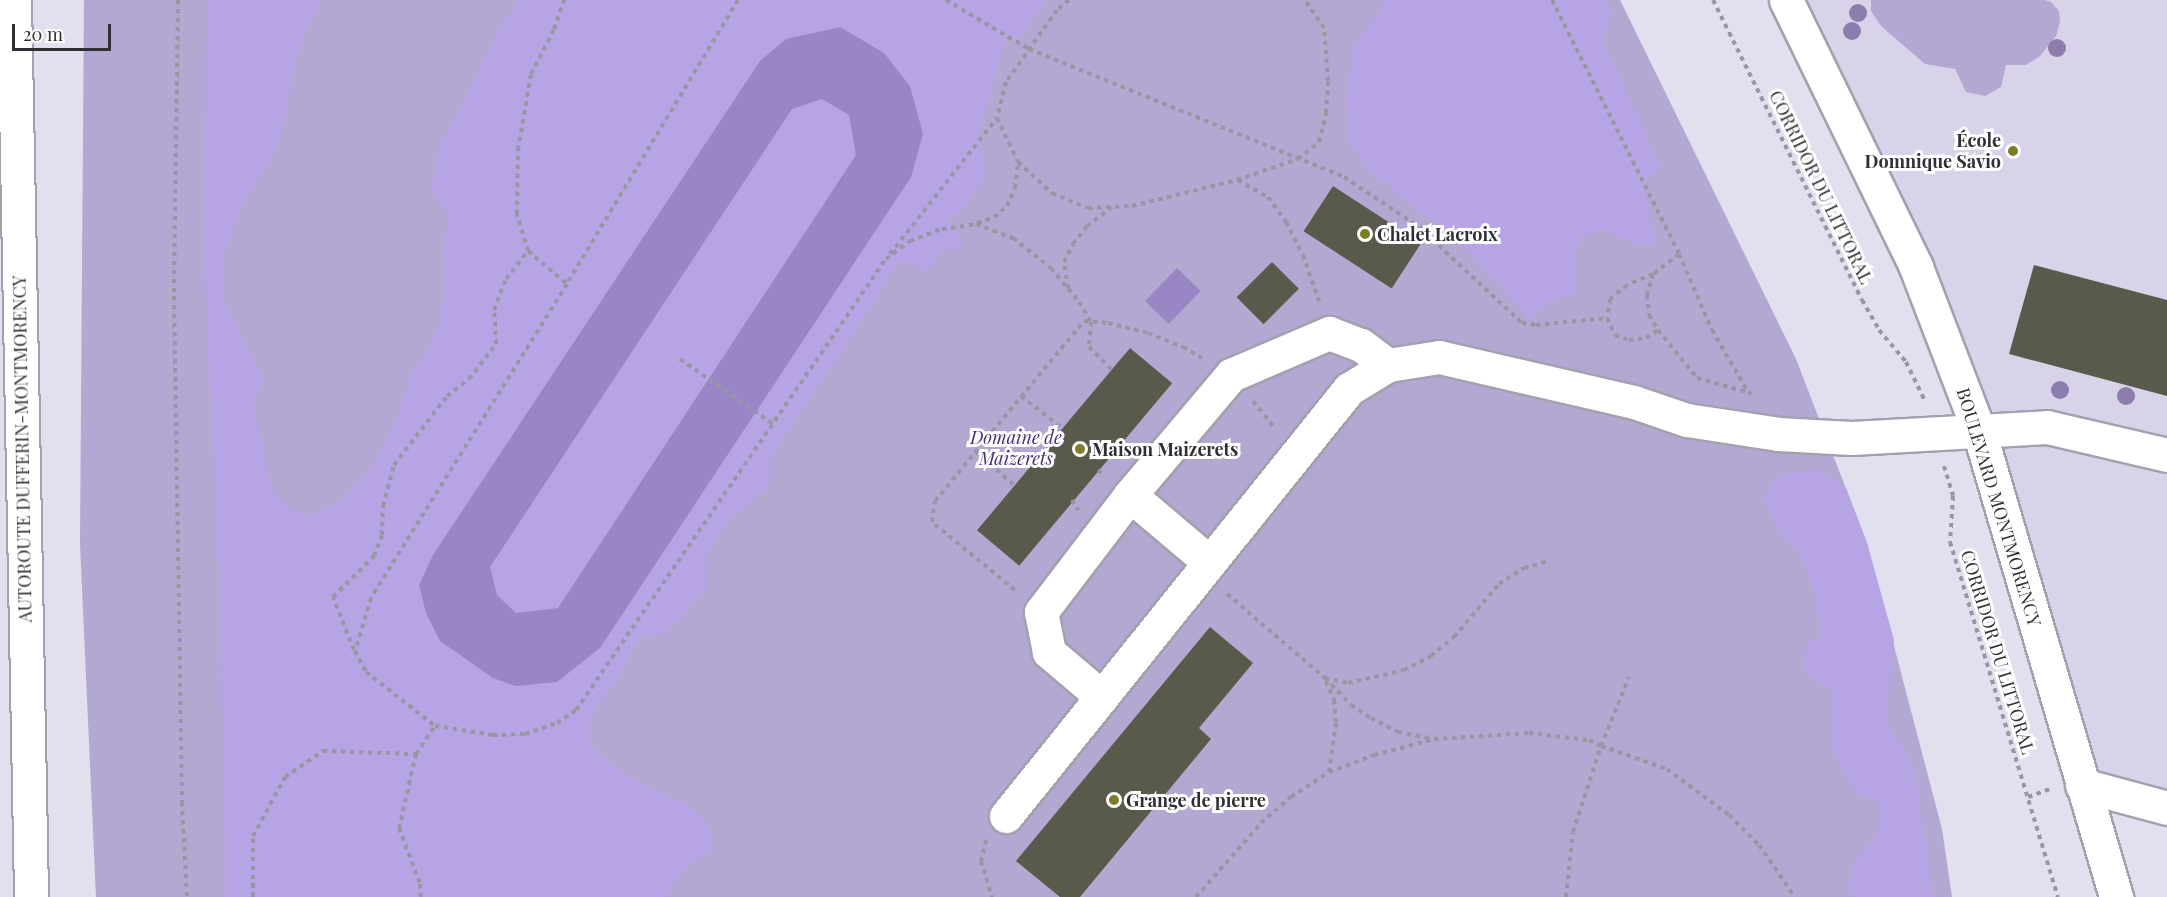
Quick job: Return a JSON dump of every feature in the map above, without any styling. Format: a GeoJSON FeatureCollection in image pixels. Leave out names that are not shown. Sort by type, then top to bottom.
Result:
{"type":"FeatureCollection","features":[{"type":"Feature","properties":{"kind":"main road","name":"AUTOROUTE DUFFERIN-MONTMORENCY"},"geometry":{"type":"LineString","coordinates":[[14,0],[31,897]]}},
{"type":"Feature","properties":{"kind":"main road","name":"BOULEVARD MONTMORENCY"},"geometry":{"type":"LineString","coordinates":[[1786,0],[1916,267],[1979,431],[2116,897]]}},
{"type":"Feature","properties":{"kind":"main road"},"geometry":{"type":"LineString","coordinates":[[1102,696],[1049,652],[1041,612],[1130,495],[1231,375],[1329,333],[1361,345],[1388,365]]}},
{"type":"Feature","properties":{"kind":"main road"},"geometry":{"type":"LineString","coordinates":[[1006,816],[1349,389],[1388,365],[1439,357],[1634,402],[1687,420],[1778,434],[1852,438],[2047,428],[2167,455]]}},
{"type":"Feature","properties":{"kind":"main road"},"geometry":{"type":"LineString","coordinates":[[1130,495],[1205,567]]}},
{"type":"Feature","properties":{"kind":"main road"},"geometry":{"type":"LineString","coordinates":[[2082,785],[2167,808]]}},
{"type":"Feature","properties":{"kind":"path"},"geometry":{"type":"LineString","coordinates":[[178,0],[174,296],[182,802],[187,897]]}},
{"type":"Feature","properties":{"kind":"path"},"geometry":{"type":"LineString","coordinates":[[564,0],[554,29],[531,74],[518,150],[517,214],[528,251],[567,284]]}},
{"type":"Feature","properties":{"kind":"path"},"geometry":{"type":"LineString","coordinates":[[355,651],[371,598],[567,284],[738,0]]}},
{"type":"Feature","properties":{"kind":"path"},"geometry":{"type":"LineString","coordinates":[[946,0],[1029,49],[1344,177],[1419,226],[1522,323],[1536,325],[1607,318]]}},
{"type":"Feature","properties":{"kind":"path"},"geometry":{"type":"LineString","coordinates":[[528,251],[506,279],[494,310],[496,344],[469,379],[447,396],[394,465],[383,506],[382,536],[374,556],[333,597],[366,672],[435,726],[493,735],[525,734],[557,723],[576,710],[886,259],[997,118],[1006,82],[1057,10],[1069,0]]}},
{"type":"Feature","properties":{"kind":"path"},"geometry":{"type":"LineString","coordinates":[[997,118],[1018,162],[1052,193],[1088,208],[1132,206],[1237,180],[1298,159],[1319,142],[1326,113],[1328,81],[1324,28],[1305,0]]}},
{"type":"Feature","properties":{"kind":"path"},"geometry":{"type":"LineString","coordinates":[[1552,0],[1679,254],[1712,330],[1748,392],[1778,434]]}},
{"type":"Feature","properties":{"kind":"path","name":"CORRIDOR DU LITTORAL"},"geometry":{"type":"LineString","coordinates":[[1713,0],[1862,300],[1879,330],[1906,362],[1924,399],[1953,496],[1950,542],[2058,897]]}},
{"type":"Feature","properties":{"kind":"path"},"geometry":{"type":"LineString","coordinates":[[886,259],[910,241],[942,229],[976,224],[994,217],[1007,206],[1015,188],[1018,162]]}},
{"type":"Feature","properties":{"kind":"path"},"geometry":{"type":"LineString","coordinates":[[1237,180],[1268,197],[1286,222],[1313,281],[1329,333]]}},
{"type":"Feature","properties":{"kind":"path"},"geometry":{"type":"LineString","coordinates":[[1068,288],[1064,262],[1073,244],[1087,226],[1113,207]]}},
{"type":"Feature","properties":{"kind":"path"},"geometry":{"type":"LineString","coordinates":[[976,224],[1013,238],[1051,268],[1091,322],[1089,347],[1112,370]]}},
{"type":"Feature","properties":{"kind":"path"},"geometry":{"type":"LineString","coordinates":[[1658,330],[1646,338],[1629,340],[1615,335],[1607,318],[1610,299],[1627,285],[1653,274],[1679,254]]}},
{"type":"Feature","properties":{"kind":"path"},"geometry":{"type":"LineString","coordinates":[[1653,274],[1647,295],[1649,315],[1658,330],[1697,378],[1758,396]]}},
{"type":"Feature","properties":{"kind":"path"},"geometry":{"type":"LineString","coordinates":[[1041,612],[932,522],[935,501],[1084,321],[1108,323],[1148,333],[1184,347],[1231,375],[1264,412],[1279,435],[1287,465]]}},
{"type":"Feature","properties":{"kind":"path"},"geometry":{"type":"LineString","coordinates":[[680,359],[773,424]]}},
{"type":"Feature","properties":{"kind":"path"},"geometry":{"type":"LineString","coordinates":[[1021,396],[1062,428]]}},
{"type":"Feature","properties":{"kind":"path"},"geometry":{"type":"LineString","coordinates":[[1913,401],[1924,399]]}},
{"type":"Feature","properties":{"kind":"path"},"geometry":{"type":"LineString","coordinates":[[976,452],[1014,485]]}},
{"type":"Feature","properties":{"kind":"path"},"geometry":{"type":"LineString","coordinates":[[1324,678],[1348,683],[1377,678],[1404,670],[1431,656],[1454,637],[1499,584],[1524,568],[1549,561]]}},
{"type":"Feature","properties":{"kind":"path"},"geometry":{"type":"LineString","coordinates":[[1205,567],[1351,705],[1398,732],[1434,739]]}},
{"type":"Feature","properties":{"kind":"path"},"geometry":{"type":"LineString","coordinates":[[1566,897],[1573,832],[1601,746],[1629,677]]}},
{"type":"Feature","properties":{"kind":"path"},"geometry":{"type":"LineString","coordinates":[[1324,678],[1334,700],[1336,723],[1329,772]]}},
{"type":"Feature","properties":{"kind":"path"},"geometry":{"type":"LineString","coordinates":[[421,897],[420,884],[399,828],[416,753],[435,726]]}},
{"type":"Feature","properties":{"kind":"path"},"geometry":{"type":"LineString","coordinates":[[1196,897],[1261,823],[1291,797],[1329,772],[1374,755],[1434,739],[1529,733],[1588,740],[1666,769],[1729,815],[1759,844],[1795,897]]}},
{"type":"Feature","properties":{"kind":"path"},"geometry":{"type":"LineString","coordinates":[[253,897],[253,836],[285,777],[323,751],[416,753]]}},
{"type":"Feature","properties":{"kind":"path"},"geometry":{"type":"LineString","coordinates":[[992,897],[981,861],[986,838],[1006,816]]}},
{"type":"Feature","properties":{"kind":"shaded area"},"geometry":{"type":"Polygon","coordinates":[[[207,0],[322,0],[301,44],[292,76],[283,130],[269,165],[244,201],[223,254],[224,300],[265,380],[253,402],[273,491],[291,510],[309,516],[340,501],[371,468],[398,416],[409,378],[438,330],[444,293],[442,246],[449,216],[432,192],[439,144],[465,101],[486,52],[518,0],[1046,0],[1022,35],[1005,41],[979,132],[986,177],[961,211],[946,218],[964,241],[959,250],[940,249],[935,265],[924,270],[908,261],[895,268],[849,341],[770,457],[770,486],[734,515],[705,555],[707,588],[665,633],[639,638],[617,681],[589,717],[590,744],[621,771],[652,789],[688,804],[709,827],[711,851],[681,872],[666,897],[226,897],[220,603],[203,231],[207,0]]]}},
{"type":"Feature","properties":{"kind":"shaded area"},"geometry":{"type":"Polygon","coordinates":[[[1383,0],[1606,0],[1612,14],[1602,40],[1661,167],[1643,183],[1655,244],[1632,243],[1601,229],[1580,237],[1575,260],[1575,295],[1548,301],[1530,320],[1469,251],[1369,170],[1348,140],[1346,98],[1353,49],[1379,12],[1383,0]]]}},
{"type":"Feature","properties":{"kind":"shaded area","name":"École Domnique Savio"},"geometry":{"type":"Polygon","coordinates":[[[1786,0],[2167,0],[2167,808],[2082,785],[1979,431],[1786,0]]]}},
{"type":"Feature","properties":{"kind":"shaded area"},"geometry":{"type":"Polygon","coordinates":[[[840,27],[884,53],[910,86],[923,134],[911,177],[600,648],[557,682],[516,686],[493,678],[440,641],[426,613],[419,585],[433,555],[760,61],[786,39],[840,27]],[[822,99],[792,109],[490,567],[497,595],[516,613],[558,608],[856,155],[849,115],[822,99]]]}},
{"type":"Feature","properties":{"kind":"shaded area"},"geometry":{"type":"Polygon","coordinates":[[[1177,268],[1201,291],[1169,324],[1145,301],[1177,268]]]}},
{"type":"Feature","properties":{"kind":"shaded area"},"geometry":{"type":"Polygon","coordinates":[[[1815,469],[1846,488],[1867,543],[1894,640],[1886,722],[1914,766],[1933,897],[1856,897],[1849,888],[1853,861],[1875,837],[1881,815],[1876,799],[1857,794],[1834,755],[1834,692],[1807,674],[1802,661],[1810,640],[1820,641],[1817,599],[1800,554],[1776,527],[1763,501],[1777,476],[1815,469]]]}},
{"type":"Feature","properties":{"kind":"green space","name":"Domaine de Maizerets"},"geometry":{"type":"Polygon","coordinates":[[[84,0],[1620,0],[1796,359],[1867,543],[1942,829],[1952,897],[96,897],[80,544],[84,0]]]}},
{"type":"Feature","properties":{"kind":"green space"},"geometry":{"type":"Polygon","coordinates":[[[1871,0],[2045,0],[2051,2],[2059,11],[2060,22],[2056,36],[2040,56],[2026,65],[2006,65],[2001,87],[1985,96],[1966,92],[1955,69],[1925,64],[1881,26],[1871,11],[1871,0]]]}},
{"type":"Feature","properties":{"kind":"building","name":"Chalet Lacroix"},"geometry":{"type":"Polygon","coordinates":[[[1333,186],[1421,243],[1392,288],[1304,231],[1333,186]]]}},
{"type":"Feature","properties":{"kind":"building"},"geometry":{"type":"Polygon","coordinates":[[[1272,262],[1299,289],[1264,324],[1237,297],[1272,262]]]}},
{"type":"Feature","properties":{"kind":"building"},"geometry":{"type":"Polygon","coordinates":[[[2034,265],[2167,300],[2167,396],[2009,354],[2034,265]]]}},
{"type":"Feature","properties":{"kind":"building","name":"Maison Maizerets"},"geometry":{"type":"Polygon","coordinates":[[[1130,348],[1172,383],[1019,566],[977,530],[1130,348]]]}},
{"type":"Feature","properties":{"kind":"building","name":"Grange de pierre"},"geometry":{"type":"Polygon","coordinates":[[[1210,627],[1253,663],[1199,728],[1211,739],[1080,897],[1060,897],[1016,861],[1210,627]]]}},
{"type":"Feature","properties":{"kind":"place","name":"École Domnique Savio"},"geometry":{"type":"Point","coordinates":[2013,151]}},
{"type":"Feature","properties":{"kind":"place","name":"Chalet Lacroix"},"geometry":{"type":"Point","coordinates":[1365,234]}},
{"type":"Feature","properties":{"kind":"place","name":"Maison Maizerets"},"geometry":{"type":"Point","coordinates":[1080,449]}},
{"type":"Feature","properties":{"kind":"place","name":"Grange de pierre"},"geometry":{"type":"Point","coordinates":[1114,800]}}]}
